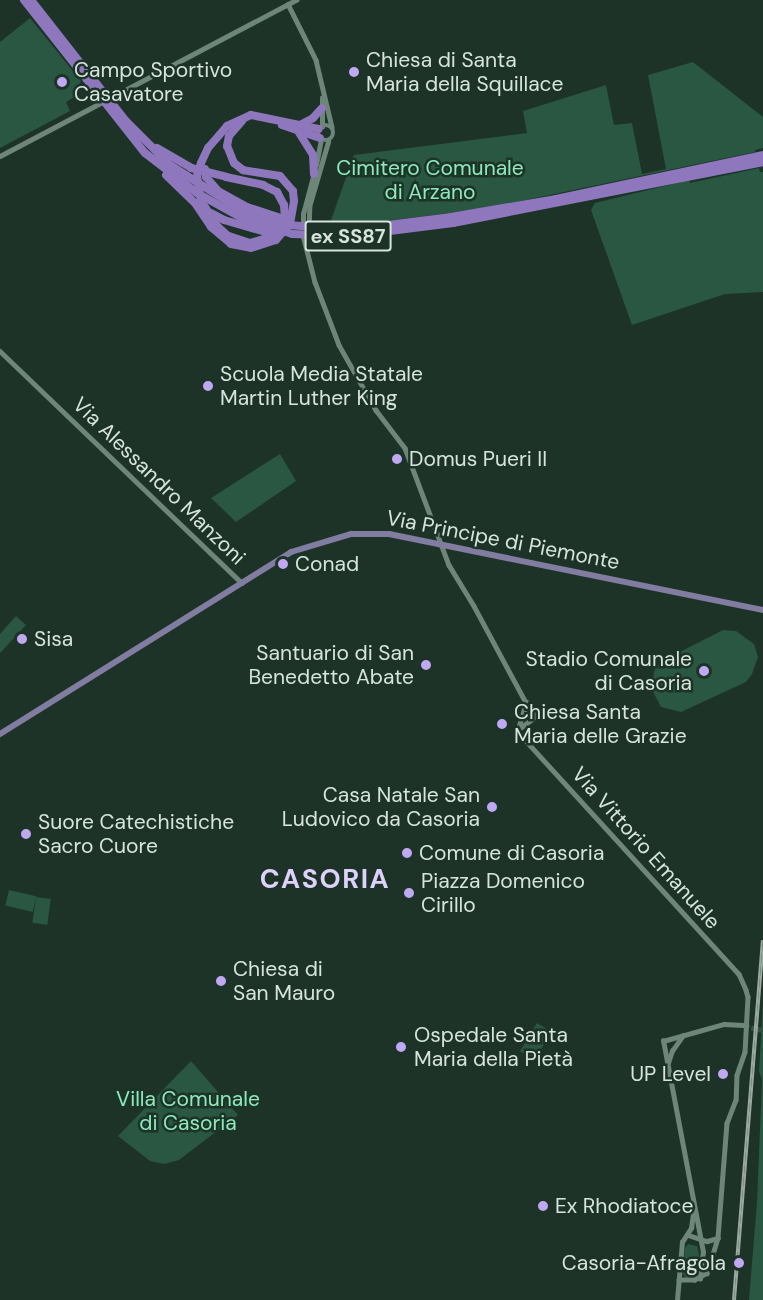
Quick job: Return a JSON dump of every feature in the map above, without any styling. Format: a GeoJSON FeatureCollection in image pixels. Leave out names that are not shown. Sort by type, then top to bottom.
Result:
{"type":"FeatureCollection","features":[{"type":"Feature","properties":{"kind":"highway","name":"ex SS87"},"geometry":{"type":"LineString","coordinates":[[24,0],[121,125],[159,164],[197,194],[242,219],[292,234],[326,237],[453,223],[761,163]]}},
{"type":"Feature","properties":{"kind":"highway","name":"ex SS87"},"geometry":{"type":"LineString","coordinates":[[31,0],[141,137],[170,165],[244,212],[277,224],[349,230],[451,217],[556,199],[763,155]]}},
{"type":"Feature","properties":{"kind":"highway"},"geometry":{"type":"LineString","coordinates":[[298,128],[314,118],[321,108]]}},
{"type":"Feature","properties":{"kind":"highway"},"geometry":{"type":"LineString","coordinates":[[141,137],[191,168],[271,188],[285,205],[285,221],[276,232],[261,241],[250,243],[228,236],[207,211],[198,188],[197,176],[208,148],[227,126],[251,115],[298,128],[323,140]]}},
{"type":"Feature","properties":{"kind":"highway"},"geometry":{"type":"LineString","coordinates":[[314,228],[247,207],[211,185],[204,168],[209,153],[229,128],[242,121],[254,119],[298,128],[320,128]]}},
{"type":"Feature","properties":{"kind":"highway"},"geometry":{"type":"LineString","coordinates":[[159,164],[195,203],[221,237],[242,248],[269,244],[284,234],[290,224],[294,201],[292,190],[280,176],[243,170],[234,164],[227,146],[229,136],[242,121]]}},
{"type":"Feature","properties":{"kind":"highway"},"geometry":{"type":"LineString","coordinates":[[298,128],[313,155],[314,174]]}},
{"type":"Feature","properties":{"kind":"highway"},"geometry":{"type":"LineString","coordinates":[[207,211],[224,220],[278,236],[326,237]]}},
{"type":"Feature","properties":{"kind":"main road","name":"Via Principe di Piemonte"},"geometry":{"type":"LineString","coordinates":[[0,734],[291,552],[328,539],[372,532],[606,576],[763,610]]}},
{"type":"Feature","properties":{"kind":"street"},"geometry":{"type":"LineString","coordinates":[[0,156],[296,0]]}},
{"type":"Feature","properties":{"kind":"street"},"geometry":{"type":"LineString","coordinates":[[288,4],[316,60],[322,92],[335,135],[323,140]]}},
{"type":"Feature","properties":{"kind":"street"},"geometry":{"type":"LineString","coordinates":[[307,248],[309,207],[323,140],[320,128],[322,92]]}},
{"type":"Feature","properties":{"kind":"street"},"geometry":{"type":"LineString","coordinates":[[320,128],[332,127]]}},
{"type":"Feature","properties":{"kind":"street"},"geometry":{"type":"LineString","coordinates":[[323,140],[303,214],[303,229],[315,282],[339,345],[376,410],[405,448],[449,565],[474,606],[532,717]]}},
{"type":"Feature","properties":{"kind":"street","name":"Via Alessandro Manzoni"},"geometry":{"type":"LineString","coordinates":[[0,351],[242,583]]}},
{"type":"Feature","properties":{"kind":"street"},"geometry":{"type":"LineString","coordinates":[[525,700],[524,719],[532,717]]}},
{"type":"Feature","properties":{"kind":"street"},"geometry":{"type":"LineString","coordinates":[[524,714],[532,717]]}},
{"type":"Feature","properties":{"kind":"street"},"geometry":{"type":"LineString","coordinates":[[517,731],[524,714]]}},
{"type":"Feature","properties":{"kind":"street"},"geometry":{"type":"LineString","coordinates":[[517,731],[532,717]]}},
{"type":"Feature","properties":{"kind":"street","name":"Via Vittorio Emanuele"},"geometry":{"type":"LineString","coordinates":[[517,731],[739,974],[746,990],[745,1052],[737,1075],[736,1100],[727,1123],[718,1238]]}},
{"type":"Feature","properties":{"kind":"street"},"geometry":{"type":"LineString","coordinates":[[700,1279],[704,1258],[669,1063],[663,1041],[724,1024],[743,1025]]}},
{"type":"Feature","properties":{"kind":"street"},"geometry":{"type":"LineString","coordinates":[[669,1063],[672,1051],[683,1035]]}},
{"type":"Feature","properties":{"kind":"street"},"geometry":{"type":"LineString","coordinates":[[677,1300],[682,1242],[688,1235],[694,1209]]}},
{"type":"Feature","properties":{"kind":"street"},"geometry":{"type":"LineString","coordinates":[[688,1235],[710,1241],[718,1238]]}},
{"type":"Feature","properties":{"kind":"street"},"geometry":{"type":"LineString","coordinates":[[679,1280],[700,1279],[710,1268],[718,1238]]}},
{"type":"Feature","properties":{"kind":"green space","name":"Campo Sportivo Casavatore"},"geometry":{"type":"Polygon","coordinates":[[[30,18],[81,81],[74,97],[66,102],[70,111],[0,148],[0,42],[30,18]]]}},
{"type":"Feature","properties":{"kind":"green space","name":"Cimitero Comunale di Arzano"},"geometry":{"type":"Polygon","coordinates":[[[693,62],[763,117],[763,148],[755,152],[488,208],[364,224],[330,223],[354,155],[527,133],[523,111],[606,85],[614,125],[632,123],[642,174],[666,169],[648,75],[693,62]]]}},
{"type":"Feature","properties":{"kind":"green space"},"geometry":{"type":"Polygon","coordinates":[[[759,168],[760,172],[763,172],[763,292],[725,294],[632,325],[591,210],[595,203],[689,180],[690,183],[759,168]]]}},
{"type":"Feature","properties":{"kind":"green space"},"geometry":{"type":"Polygon","coordinates":[[[280,454],[296,481],[236,522],[211,498],[280,454]]]}},
{"type":"Feature","properties":{"kind":"green space"},"geometry":{"type":"Polygon","coordinates":[[[16,616],[26,625],[0,653],[0,634],[16,616]]]}},
{"type":"Feature","properties":{"kind":"green space","name":"Stadio Comunale di Casoria"},"geometry":{"type":"Polygon","coordinates":[[[723,630],[736,631],[754,644],[758,657],[752,674],[746,682],[681,712],[661,707],[651,688],[655,668],[664,660],[723,630]]]}},
{"type":"Feature","properties":{"kind":"green space"},"geometry":{"type":"Polygon","coordinates":[[[9,890],[36,896],[33,912],[5,906],[9,890]]]}},
{"type":"Feature","properties":{"kind":"green space"},"geometry":{"type":"Polygon","coordinates":[[[36,897],[51,899],[47,925],[32,923],[36,897]]]}},
{"type":"Feature","properties":{"kind":"green space"},"geometry":{"type":"Polygon","coordinates":[[[763,1002],[763,1300],[749,1300],[757,1202],[762,1080],[759,1071],[763,1002]]]}},
{"type":"Feature","properties":{"kind":"green space"},"geometry":{"type":"Polygon","coordinates":[[[537,1023],[552,1032],[535,1060],[520,1051],[537,1023]]]}},
{"type":"Feature","properties":{"kind":"green space","name":"Villa Comunale di Casoria"},"geometry":{"type":"Polygon","coordinates":[[[191,1061],[238,1115],[179,1160],[164,1164],[150,1161],[118,1136],[191,1061]]]}},
{"type":"Feature","properties":{"kind":"green space"},"geometry":{"type":"Polygon","coordinates":[[[688,1244],[697,1246],[701,1263],[694,1275],[686,1278],[683,1274],[685,1248],[688,1244]]]}},
{"type":"Feature","properties":{"kind":"tunnel"},"geometry":{"type":"LineString","coordinates":[[745,1026],[763,1030]]}},
{"type":"Feature","properties":{"kind":"railway"},"geometry":{"type":"LineString","coordinates":[[734,1300],[763,940]]}},
{"type":"Feature","properties":{"kind":"place","name":"Chiesa di Santa Maria della Squillace"},"geometry":{"type":"Point","coordinates":[354,72]}},
{"type":"Feature","properties":{"kind":"place","name":"Campo Sportivo Casavatore"},"geometry":{"type":"Point","coordinates":[62,82]}},
{"type":"Feature","properties":{"kind":"place","name":"Scuola Media Statale Martin Luther King"},"geometry":{"type":"Point","coordinates":[208,386]}},
{"type":"Feature","properties":{"kind":"place","name":"Domus Pueri II"},"geometry":{"type":"Point","coordinates":[397,459]}},
{"type":"Feature","properties":{"kind":"place","name":"Conad"},"geometry":{"type":"Point","coordinates":[283,564]}},
{"type":"Feature","properties":{"kind":"place","name":"Sisa"},"geometry":{"type":"Point","coordinates":[22,639]}},
{"type":"Feature","properties":{"kind":"place","name":"Santuario di San Benedetto Abate"},"geometry":{"type":"Point","coordinates":[426,665]}},
{"type":"Feature","properties":{"kind":"place","name":"Stadio Comunale di Casoria"},"geometry":{"type":"Point","coordinates":[704,671]}},
{"type":"Feature","properties":{"kind":"place","name":"Chiesa Santa Maria delle Grazie"},"geometry":{"type":"Point","coordinates":[502,724]}},
{"type":"Feature","properties":{"kind":"place","name":"Casa Natale San Ludovico da Casoria"},"geometry":{"type":"Point","coordinates":[492,807]}},
{"type":"Feature","properties":{"kind":"place","name":"Suore Catechistiche Sacro Cuore"},"geometry":{"type":"Point","coordinates":[26,834]}},
{"type":"Feature","properties":{"kind":"place","name":"Comune di Casoria"},"geometry":{"type":"Point","coordinates":[407,853]}},
{"type":"Feature","properties":{"kind":"place","name":"Piazza Domenico Cirillo"},"geometry":{"type":"Point","coordinates":[409,893]}},
{"type":"Feature","properties":{"kind":"place","name":"Chiesa di San Mauro"},"geometry":{"type":"Point","coordinates":[221,981]}},
{"type":"Feature","properties":{"kind":"place","name":"Ospedale Santa Maria della Pietà"},"geometry":{"type":"Point","coordinates":[401,1047]}},
{"type":"Feature","properties":{"kind":"place","name":"UP Level"},"geometry":{"type":"Point","coordinates":[723,1074]}},
{"type":"Feature","properties":{"kind":"place","name":"Ex Rhodiatoce"},"geometry":{"type":"Point","coordinates":[543,1206]}},
{"type":"Feature","properties":{"kind":"place","name":"Casoria-Afragola"},"geometry":{"type":"Point","coordinates":[739,1263]}},
{"type":"Feature","properties":{"kind":"district","name":"CASORIA"},"geometry":{"type":"Point","coordinates":[325,879]}}]}
